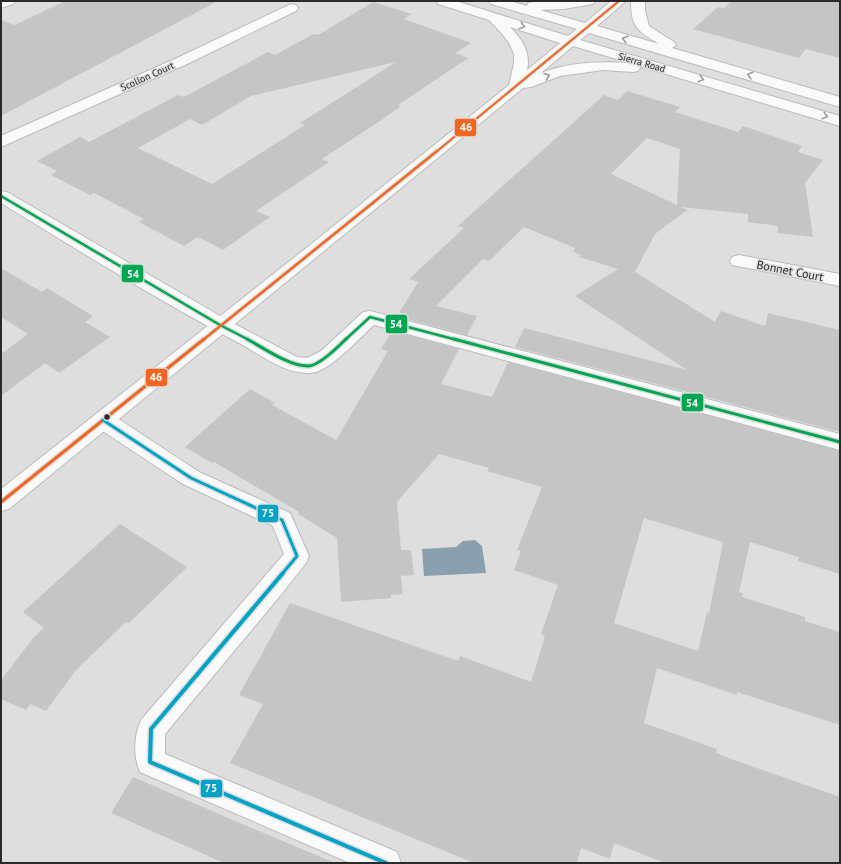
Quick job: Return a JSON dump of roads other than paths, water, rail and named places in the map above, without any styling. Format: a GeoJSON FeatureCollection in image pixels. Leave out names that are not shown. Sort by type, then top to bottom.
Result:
{"type":"FeatureCollection","features":[{"type":"Feature","properties":{"kind":"street"},"geometry":{"type":"LineString","coordinates":[[1,4],[8,1]]}},
{"type":"Feature","properties":{"kind":"street","name":"Sierra Road"},"geometry":{"type":"LineString","coordinates":[[443,1],[569,41],[840,121]]}},
{"type":"Feature","properties":{"kind":"street","name":"Sierra Road"},"geometry":{"type":"LineString","coordinates":[[496,1],[840,102]]}},
{"type":"Feature","properties":{"kind":"street"},"geometry":{"type":"LineString","coordinates":[[513,6],[564,5],[588,1]]}},
{"type":"Feature","properties":{"kind":"street"},"geometry":{"type":"LineString","coordinates":[[1,502],[284,275],[619,1]]}},
{"type":"Feature","properties":{"kind":"street"},"geometry":{"type":"LineString","coordinates":[[638,1],[638,11],[643,28],[666,44],[716,66]]}},
{"type":"Feature","properties":{"kind":"street","name":"Scollon Court"},"geometry":{"type":"LineString","coordinates":[[1,142],[182,61],[291,8]]}},
{"type":"Feature","properties":{"kind":"street"},"geometry":{"type":"LineString","coordinates":[[493,17],[516,42],[521,52],[522,61],[513,88]]}},
{"type":"Feature","properties":{"kind":"street"},"geometry":{"type":"LineString","coordinates":[[513,88],[557,72],[603,66],[673,71]]}},
{"type":"Feature","properties":{"kind":"street"},"geometry":{"type":"LineString","coordinates":[[1,196],[220,325],[292,363],[310,366],[328,356],[370,317],[840,442]]}},
{"type":"Feature","properties":{"kind":"street","name":"Bonnet Court"},"geometry":{"type":"LineString","coordinates":[[740,261],[840,280]]}},
{"type":"Feature","properties":{"kind":"street"},"geometry":{"type":"LineString","coordinates":[[103,420],[191,478],[282,520],[297,556],[151,729],[150,762],[386,863]]}},
{"type":"Feature","properties":{"kind":"water"},"geometry":{"type":"Polygon","coordinates":[[[475,540],[482,546],[486,573],[424,576],[422,549],[456,547],[463,541],[475,540]]]}}]}
